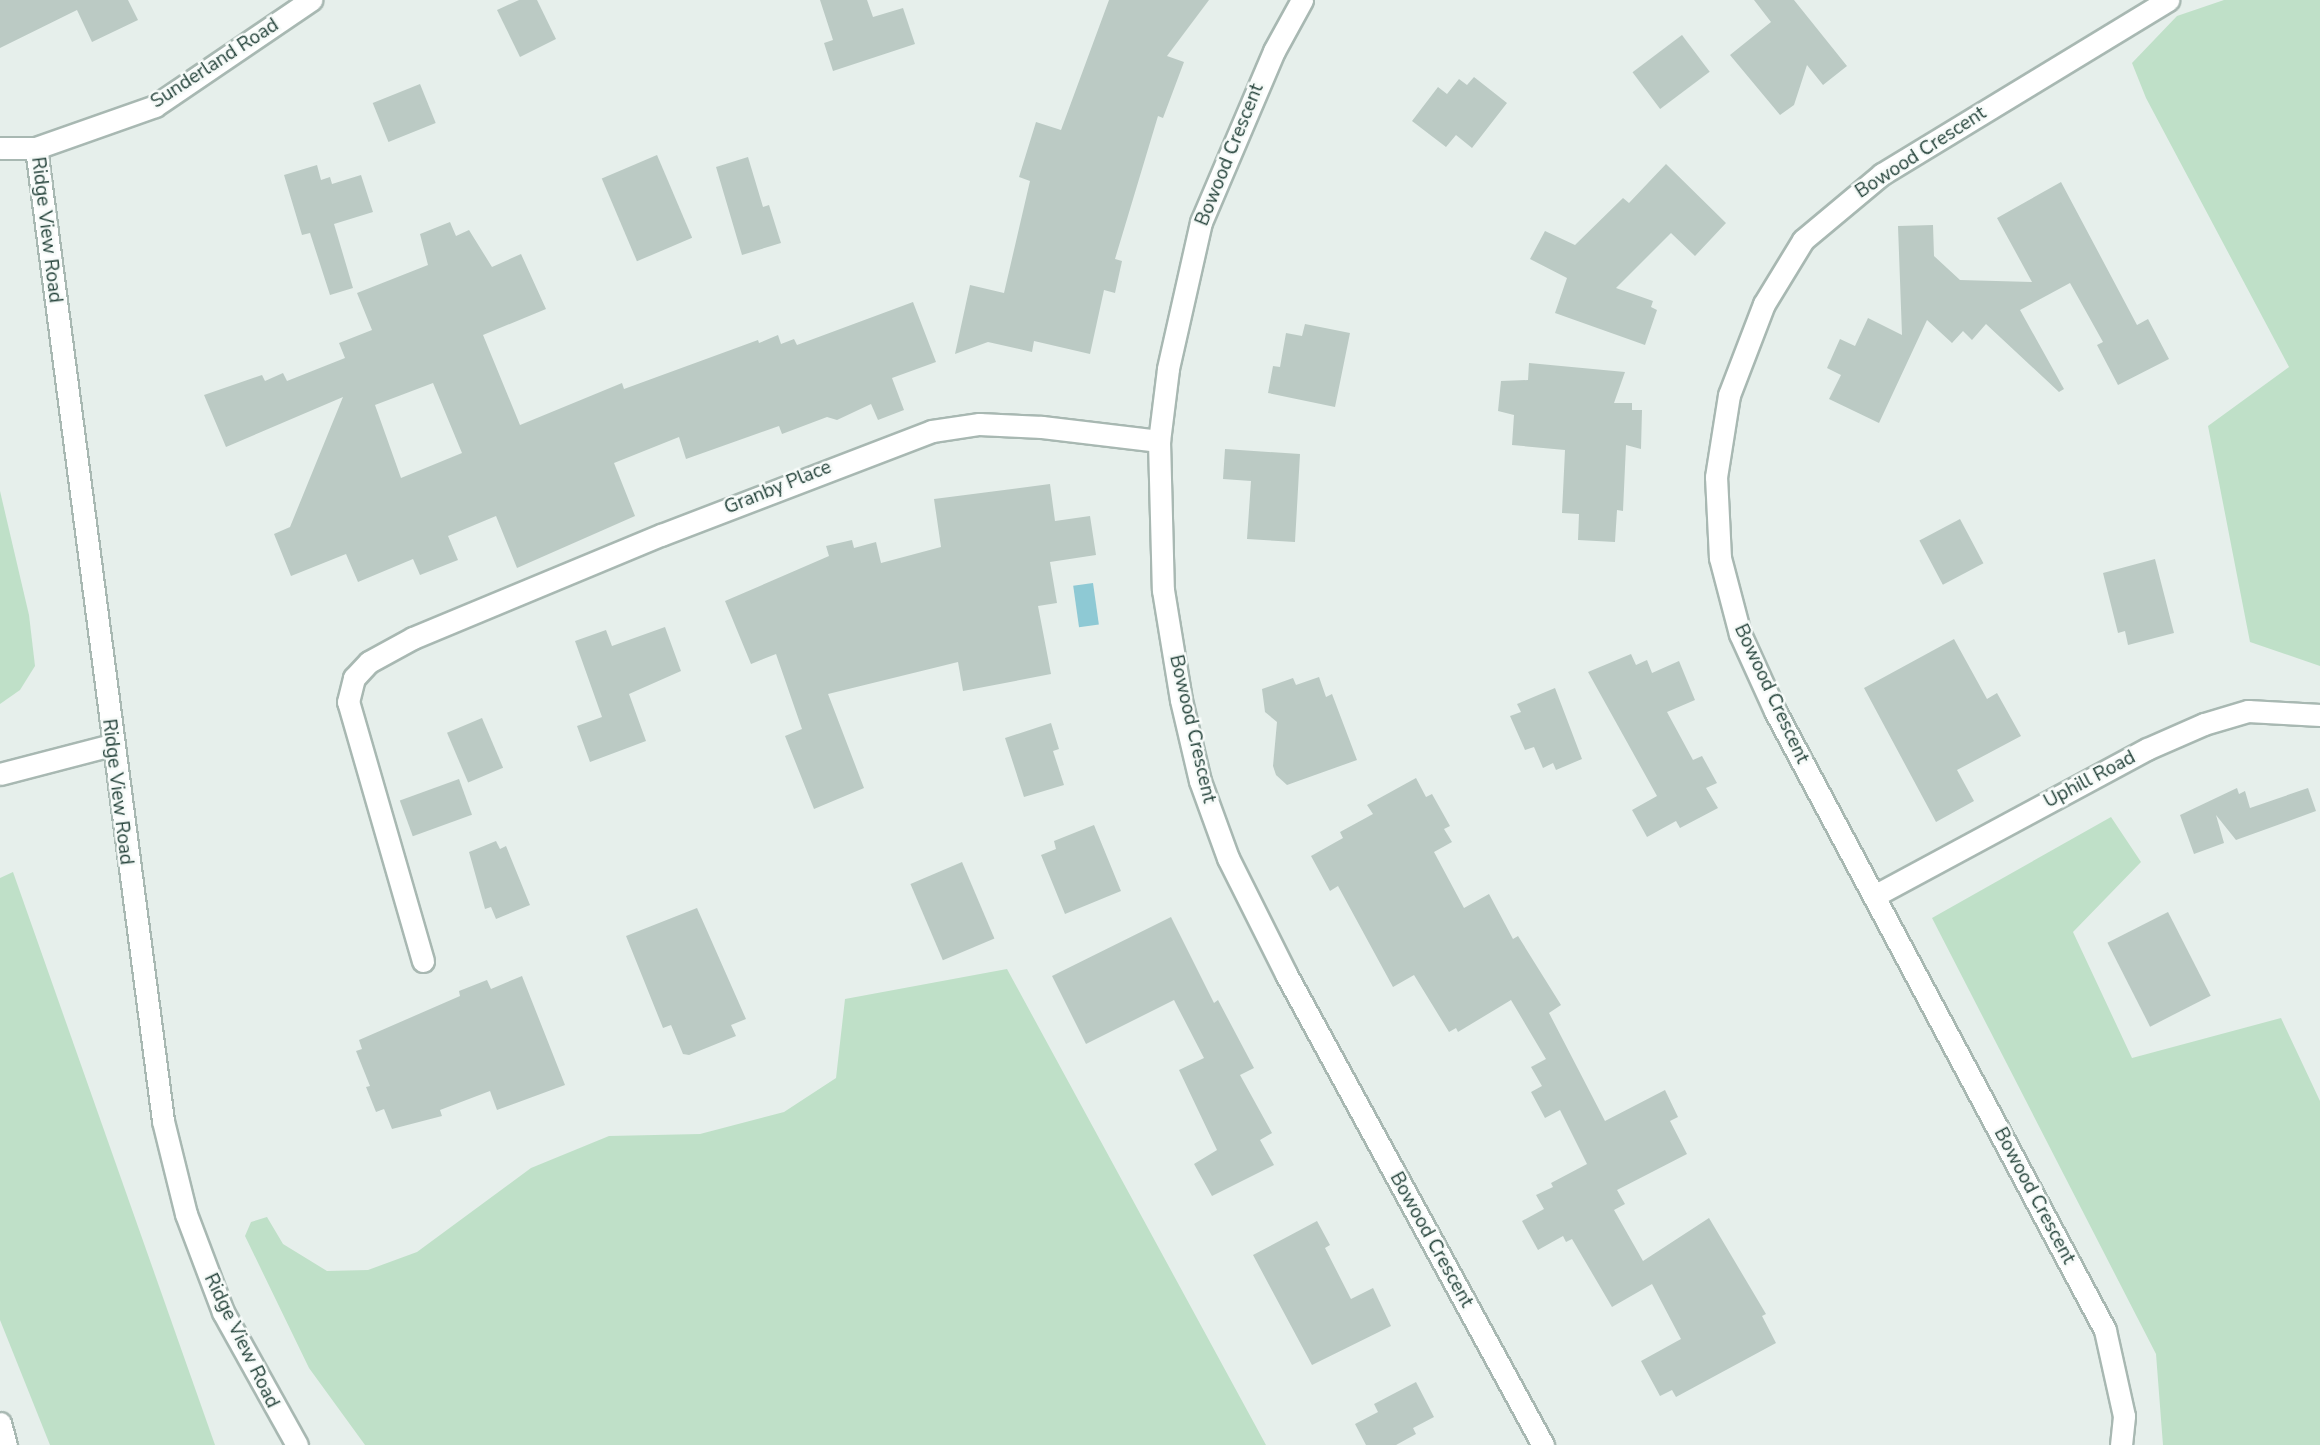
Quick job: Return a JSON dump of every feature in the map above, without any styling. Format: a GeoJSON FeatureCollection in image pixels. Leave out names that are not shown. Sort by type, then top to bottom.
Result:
{"type":"FeatureCollection","features":[{"type":"Feature","properties":{"kind":"street","name":"Sunderland Road"},"geometry":{"type":"LineString","coordinates":[[36,148],[155,106],[311,0]]}},
{"type":"Feature","properties":{"kind":"street","name":"Bowood Crescent"},"geometry":{"type":"LineString","coordinates":[[1302,0],[1274,51],[1201,222],[1184,284],[1159,441],[1163,590],[1181,700],[1200,781],[1228,858],[1286,974],[1543,1445]]}},
{"type":"Feature","properties":{"kind":"street","name":"Bowood Crescent"},"geometry":{"type":"LineString","coordinates":[[2121,1445],[2124,1416],[2105,1330],[1775,711],[1740,634],[1720,558],[1716,477],[1729,395],[1764,303],[1803,240],[1841,205],[1882,174],[2168,0]]}},
{"type":"Feature","properties":{"kind":"street","name":"Ridge View Road"},"geometry":{"type":"LineString","coordinates":[[0,148],[36,148],[111,745],[163,1121],[186,1214],[223,1311],[297,1445]]}},
{"type":"Feature","properties":{"kind":"street","name":"Granby Place"},"geometry":{"type":"LineString","coordinates":[[423,961],[348,702],[354,678],[369,662],[414,638],[794,482],[932,431],[979,424],[1042,426],[1159,441]]}},
{"type":"Feature","properties":{"kind":"street","name":"Uphill Road"},"geometry":{"type":"LineString","coordinates":[[1874,896],[2147,749],[2204,724],[2248,711],[2320,715]]}},
{"type":"Feature","properties":{"kind":"street"},"geometry":{"type":"LineString","coordinates":[[0,774],[111,745]]}},
{"type":"Feature","properties":{"kind":"street"},"geometry":{"type":"LineString","coordinates":[[0,1423],[6,1445]]}},
{"type":"Feature","properties":{"kind":"green space"},"geometry":{"type":"Polygon","coordinates":[[[2224,0],[2320,0],[2320,666],[2250,642],[2208,426],[2289,367],[2146,98],[2132,63],[2177,16],[2224,0]]]}},
{"type":"Feature","properties":{"kind":"green space"},"geometry":{"type":"Polygon","coordinates":[[[0,491],[29,615],[35,666],[20,690],[0,704],[0,491]]]}},
{"type":"Feature","properties":{"kind":"green space"},"geometry":{"type":"Polygon","coordinates":[[[2111,817],[2141,862],[2073,932],[2132,1058],[2281,1018],[2320,1101],[2320,1445],[2163,1445],[2156,1354],[1932,918],[2111,817]]]}},
{"type":"Feature","properties":{"kind":"green space"},"geometry":{"type":"Polygon","coordinates":[[[13,872],[215,1445],[50,1445],[0,1320],[0,878],[13,872]]]}},
{"type":"Feature","properties":{"kind":"green space"},"geometry":{"type":"Polygon","coordinates":[[[1007,969],[1266,1445],[365,1445],[309,1368],[245,1236],[251,1222],[267,1217],[283,1244],[327,1271],[368,1270],[417,1252],[531,1168],[609,1136],[700,1134],[784,1112],[836,1078],[845,999],[1007,969]]]}},
{"type":"Feature","properties":{"kind":"water"},"geometry":{"type":"Polygon","coordinates":[[[1093,583],[1099,625],[1079,627],[1073,586],[1093,583]]]}},
{"type":"Feature","properties":{"kind":"building"},"geometry":{"type":"Polygon","coordinates":[[[0,0],[128,0],[138,20],[92,42],[77,10],[0,48],[0,0]]]}},
{"type":"Feature","properties":{"kind":"building"},"geometry":{"type":"Polygon","coordinates":[[[519,0],[537,0],[556,39],[520,57],[497,10],[519,0]]]}},
{"type":"Feature","properties":{"kind":"building"},"geometry":{"type":"Polygon","coordinates":[[[820,0],[867,0],[873,17],[903,8],[915,44],[833,71],[824,43],[833,40],[820,0]]]}},
{"type":"Feature","properties":{"kind":"building"},"geometry":{"type":"Polygon","coordinates":[[[1109,0],[1209,0],[1167,56],[1184,62],[1163,118],[1158,116],[1115,259],[1122,261],[1115,293],[1104,290],[1090,354],[1034,341],[1032,352],[988,342],[955,354],[970,285],[1004,293],[1030,181],[1019,177],[1036,122],[1061,130],[1109,0]]]}},
{"type":"Feature","properties":{"kind":"building"},"geometry":{"type":"Polygon","coordinates":[[[1754,0],[1794,0],[1847,66],[1823,85],[1807,65],[1794,105],[1780,115],[1730,55],[1771,22],[1754,0]]]}},
{"type":"Feature","properties":{"kind":"building"},"geometry":{"type":"Polygon","coordinates":[[[1682,35],[1710,72],[1660,109],[1632,72],[1682,35]]]}},
{"type":"Feature","properties":{"kind":"building"},"geometry":{"type":"Polygon","coordinates":[[[1474,77],[1507,103],[1472,148],[1456,135],[1446,147],[1412,121],[1438,87],[1447,94],[1459,79],[1467,85],[1474,77]]]}},
{"type":"Feature","properties":{"kind":"building"},"geometry":{"type":"Polygon","coordinates":[[[420,84],[436,123],[388,142],[373,103],[420,84]]]}},
{"type":"Feature","properties":{"kind":"building"},"geometry":{"type":"Polygon","coordinates":[[[657,155],[692,238],[637,261],[602,178],[657,155]]]}},
{"type":"Feature","properties":{"kind":"building"},"geometry":{"type":"Polygon","coordinates":[[[748,157],[763,207],[769,205],[781,243],[742,255],[716,167],[748,157]]]}},
{"type":"Feature","properties":{"kind":"building"},"geometry":{"type":"Polygon","coordinates":[[[1666,164],[1726,223],[1695,256],[1671,233],[1616,288],[1653,301],[1651,307],[1657,310],[1645,345],[1555,313],[1567,278],[1530,259],[1545,231],[1575,245],[1623,198],[1629,203],[1666,164]]]}},
{"type":"Feature","properties":{"kind":"building"},"geometry":{"type":"Polygon","coordinates":[[[317,165],[321,180],[330,177],[332,184],[361,175],[373,212],[334,224],[353,288],[330,295],[310,233],[302,235],[284,175],[317,165]]]}},
{"type":"Feature","properties":{"kind":"building"},"geometry":{"type":"Polygon","coordinates":[[[2061,182],[2137,325],[2148,319],[2169,359],[2118,385],[2097,345],[2103,342],[2070,283],[2020,310],[2064,389],[2059,392],[1986,324],[1972,340],[1963,331],[1952,343],[1927,320],[1879,423],[1829,399],[1841,375],[1827,368],[1840,339],[1855,346],[1868,318],[1902,335],[1898,226],[1933,225],[1934,256],[1960,280],[2032,282],[1997,218],[2061,182]]]}},
{"type":"Feature","properties":{"kind":"building"},"geometry":{"type":"Polygon","coordinates":[[[450,222],[456,236],[469,230],[492,267],[521,254],[546,309],[483,335],[520,425],[622,383],[624,389],[758,340],[759,343],[778,335],[781,344],[794,339],[797,345],[913,302],[936,362],[892,378],[904,410],[878,420],[871,404],[837,420],[827,417],[782,434],[779,426],[686,459],[679,437],[614,463],[635,516],[517,568],[496,516],[448,536],[458,560],[420,575],[413,559],[358,582],[346,554],[291,576],[274,534],[290,527],[343,397],[226,447],[204,395],[262,375],[265,381],[283,373],[287,381],[345,358],[339,343],[372,330],[357,293],[428,265],[420,234],[450,222]],[[433,383],[375,405],[401,478],[462,453],[433,383]]]}},
{"type":"Feature","properties":{"kind":"building"},"geometry":{"type":"Polygon","coordinates":[[[1305,324],[1350,333],[1335,407],[1268,393],[1273,366],[1280,367],[1286,333],[1302,336],[1305,324]]]}},
{"type":"Feature","properties":{"kind":"building"},"geometry":{"type":"Polygon","coordinates":[[[1529,363],[1625,372],[1614,403],[1632,403],[1632,410],[1642,410],[1641,449],[1626,445],[1623,511],[1617,510],[1615,542],[1578,540],[1579,514],[1562,513],[1565,450],[1512,445],[1514,415],[1498,411],[1501,381],[1528,380],[1529,363]]]}},
{"type":"Feature","properties":{"kind":"building"},"geometry":{"type":"Polygon","coordinates":[[[1225,449],[1300,454],[1295,542],[1247,539],[1251,481],[1223,479],[1225,449]]]}},
{"type":"Feature","properties":{"kind":"building"},"geometry":{"type":"Polygon","coordinates":[[[1050,484],[1055,521],[1090,516],[1096,555],[1050,562],[1057,603],[1038,606],[1051,674],[963,691],[958,662],[828,694],[864,788],[814,809],[785,736],[802,729],[776,654],[751,664],[725,601],[829,556],[826,546],[852,540],[854,548],[876,542],[881,563],[941,547],[934,499],[1050,484]]]}},
{"type":"Feature","properties":{"kind":"building"},"geometry":{"type":"Polygon","coordinates":[[[1960,519],[1983,563],[1943,585],[1919,541],[1960,519]]]}},
{"type":"Feature","properties":{"kind":"building"},"geometry":{"type":"Polygon","coordinates":[[[2155,559],[2174,633],[2128,645],[2125,631],[2118,633],[2103,573],[2155,559]]]}},
{"type":"Feature","properties":{"kind":"building"},"geometry":{"type":"Polygon","coordinates":[[[665,627],[681,671],[629,694],[646,741],[590,762],[577,726],[602,717],[575,641],[606,630],[612,646],[665,627]]]}},
{"type":"Feature","properties":{"kind":"building"},"geometry":{"type":"Polygon","coordinates":[[[1954,639],[1987,699],[1997,693],[2021,736],[1957,770],[1974,801],[1936,822],[1864,688],[1954,639]]]}},
{"type":"Feature","properties":{"kind":"building"},"geometry":{"type":"Polygon","coordinates":[[[1631,654],[1636,665],[1647,660],[1652,673],[1679,661],[1695,700],[1667,712],[1693,760],[1702,756],[1717,783],[1706,788],[1718,808],[1680,828],[1676,821],[1647,837],[1632,810],[1657,796],[1588,672],[1631,654]]]}},
{"type":"Feature","properties":{"kind":"building"},"geometry":{"type":"Polygon","coordinates":[[[1319,677],[1326,697],[1332,694],[1357,760],[1287,785],[1276,775],[1273,766],[1277,722],[1265,712],[1262,689],[1293,678],[1296,685],[1319,677]]]}},
{"type":"Feature","properties":{"kind":"building"},"geometry":{"type":"Polygon","coordinates":[[[1555,688],[1582,759],[1556,770],[1553,763],[1543,768],[1534,747],[1525,750],[1510,716],[1521,712],[1517,704],[1555,688]]]}},
{"type":"Feature","properties":{"kind":"building"},"geometry":{"type":"Polygon","coordinates":[[[482,718],[503,768],[468,783],[447,733],[482,718]]]}},
{"type":"Feature","properties":{"kind":"building"},"geometry":{"type":"Polygon","coordinates":[[[1051,723],[1059,749],[1053,751],[1064,785],[1024,797],[1005,738],[1051,723]]]}},
{"type":"Feature","properties":{"kind":"building"},"geometry":{"type":"Polygon","coordinates":[[[1416,778],[1426,797],[1432,794],[1450,826],[1444,829],[1452,842],[1434,852],[1464,908],[1489,894],[1513,939],[1518,936],[1561,1005],[1549,1013],[1605,1121],[1665,1090],[1678,1117],[1670,1121],[1687,1154],[1617,1190],[1625,1204],[1614,1210],[1643,1261],[1709,1218],[1766,1314],[1762,1316],[1776,1343],[1676,1397],[1672,1390],[1660,1396],[1641,1361],[1681,1339],[1652,1284],[1612,1307],[1572,1239],[1566,1242],[1563,1236],[1538,1250],[1522,1221],[1544,1209],[1536,1195],[1553,1187],[1551,1183],[1587,1164],[1560,1110],[1545,1118],[1531,1092],[1542,1086],[1531,1067],[1546,1059],[1511,1000],[1458,1032],[1456,1028],[1449,1032],[1414,975],[1393,987],[1338,886],[1330,891],[1311,856],[1343,838],[1340,832],[1373,814],[1367,805],[1416,778]]]}},
{"type":"Feature","properties":{"kind":"building"},"geometry":{"type":"Polygon","coordinates":[[[459,779],[472,815],[413,836],[400,801],[459,779]]]}},
{"type":"Feature","properties":{"kind":"building"},"geometry":{"type":"Polygon","coordinates":[[[2237,788],[2239,794],[2245,791],[2250,808],[2308,788],[2316,811],[2236,840],[2216,815],[2224,843],[2194,854],[2180,815],[2237,788]]]}},
{"type":"Feature","properties":{"kind":"building"},"geometry":{"type":"Polygon","coordinates":[[[1094,825],[1121,891],[1065,914],[1041,855],[1056,849],[1054,841],[1094,825]]]}},
{"type":"Feature","properties":{"kind":"building"},"geometry":{"type":"Polygon","coordinates":[[[496,841],[500,849],[506,846],[530,905],[496,919],[491,907],[485,909],[469,852],[496,841]]]}},
{"type":"Feature","properties":{"kind":"building"},"geometry":{"type":"Polygon","coordinates":[[[962,862],[994,938],[943,960],[910,884],[962,862]]]}},
{"type":"Feature","properties":{"kind":"building"},"geometry":{"type":"Polygon","coordinates":[[[697,908],[746,1019],[731,1025],[736,1036],[689,1055],[683,1054],[671,1025],[663,1028],[626,936],[697,908]]]}},
{"type":"Feature","properties":{"kind":"building"},"geometry":{"type":"Polygon","coordinates":[[[2168,912],[2211,996],[2150,1027],[2107,943],[2168,912]]]}},
{"type":"Feature","properties":{"kind":"building"},"geometry":{"type":"Polygon","coordinates":[[[1171,917],[1214,1003],[1218,1000],[1254,1068],[1240,1075],[1272,1133],[1260,1140],[1274,1165],[1212,1196],[1194,1164],[1217,1150],[1179,1070],[1204,1058],[1174,1000],[1086,1044],[1052,976],[1171,917]]]}},
{"type":"Feature","properties":{"kind":"building"},"geometry":{"type":"Polygon","coordinates":[[[522,976],[565,1085],[497,1110],[490,1091],[440,1110],[442,1116],[392,1129],[384,1109],[376,1112],[366,1087],[370,1086],[356,1051],[362,1049],[359,1040],[460,996],[459,991],[487,980],[491,989],[522,976]]]}},
{"type":"Feature","properties":{"kind":"building"},"geometry":{"type":"Polygon","coordinates":[[[1317,1221],[1330,1245],[1325,1248],[1351,1299],[1373,1288],[1391,1326],[1312,1365],[1253,1255],[1317,1221]]]}},
{"type":"Feature","properties":{"kind":"building"},"geometry":{"type":"Polygon","coordinates":[[[1416,1382],[1434,1417],[1413,1428],[1416,1434],[1396,1445],[1366,1445],[1355,1424],[1378,1412],[1374,1404],[1416,1382]]]}}]}
